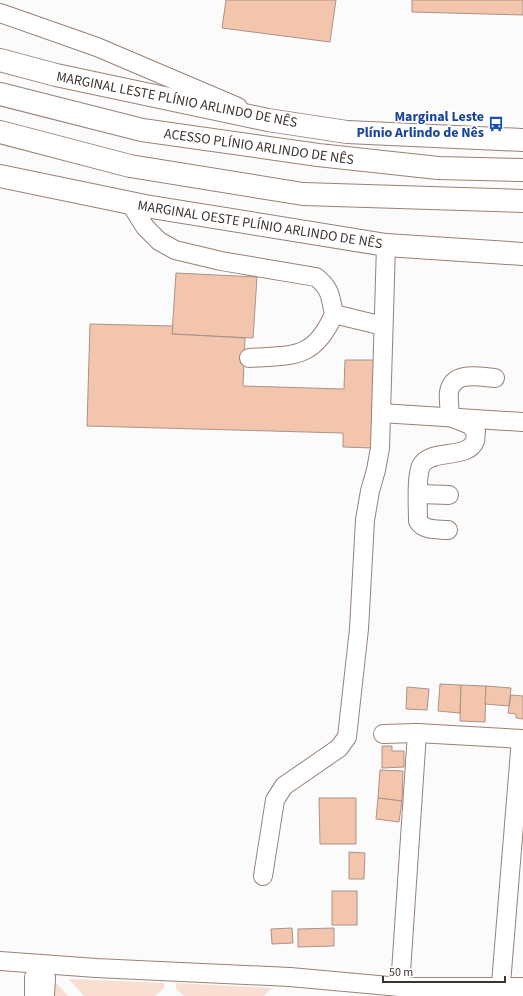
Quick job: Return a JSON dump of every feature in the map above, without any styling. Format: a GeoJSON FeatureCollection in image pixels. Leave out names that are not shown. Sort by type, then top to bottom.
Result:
{"type":"FeatureCollection","features":[{"type":"Feature","properties":{"kind":"main road","name":"MARGINAL LESTE PLÍNIO ARLINDO DE NÊS"},"geometry":{"type":"LineString","coordinates":[[0,60],[56,75],[268,120],[347,132],[523,140]]}},
{"type":"Feature","properties":{"kind":"main road","name":"ACESSO PLÍNIO ARLINDO DE NÊS"},"geometry":{"type":"LineString","coordinates":[[0,94],[142,130],[318,155],[438,168],[523,170]]}},
{"type":"Feature","properties":{"kind":"main road"},"geometry":{"type":"LineString","coordinates":[[0,132],[130,166],[302,194],[523,201]]}},
{"type":"Feature","properties":{"kind":"main road","name":"MARGINAL OESTE PLÍNIO ARLINDO DE NÊS"},"geometry":{"type":"LineString","coordinates":[[0,176],[20,182],[152,208],[386,245],[523,254]]}},
{"type":"Feature","properties":{"kind":"street"},"geometry":{"type":"LineString","coordinates":[[0,12],[97,47],[268,120]]}},
{"type":"Feature","properties":{"kind":"street"},"geometry":{"type":"LineString","coordinates":[[130,203],[144,227],[159,241],[175,250],[221,261],[316,277],[324,283],[329,290],[334,314],[327,330],[316,343],[303,352],[291,356],[249,358]]}},
{"type":"Feature","properties":{"kind":"street"},"geometry":{"type":"LineString","coordinates":[[263,876],[275,800],[284,786],[339,748],[347,737],[359,629],[365,520],[380,448],[386,245]]}},
{"type":"Feature","properties":{"kind":"street"},"geometry":{"type":"LineString","coordinates":[[334,314],[383,326]]}},
{"type":"Feature","properties":{"kind":"street"},"geometry":{"type":"LineString","coordinates":[[450,417],[449,391],[456,380],[464,376],[495,378]]}},
{"type":"Feature","properties":{"kind":"street"},"geometry":{"type":"LineString","coordinates":[[381,413],[523,422]]}},
{"type":"Feature","properties":{"kind":"street"},"geometry":{"type":"LineString","coordinates":[[448,530],[421,526],[418,521],[418,494],[419,473],[422,464],[428,458],[469,448],[475,442],[476,432],[470,425],[450,417]]}},
{"type":"Feature","properties":{"kind":"street"},"geometry":{"type":"LineString","coordinates":[[418,494],[449,495]]}},
{"type":"Feature","properties":{"kind":"street"},"geometry":{"type":"LineString","coordinates":[[400,987],[417,733]]}},
{"type":"Feature","properties":{"kind":"street"},"geometry":{"type":"LineString","coordinates":[[383,734],[417,733],[522,739],[500,991]]}},
{"type":"Feature","properties":{"kind":"street"},"geometry":{"type":"LineString","coordinates":[[0,961],[96,968],[290,977],[400,987],[500,991],[523,987]]}},
{"type":"Feature","properties":{"kind":"street"},"geometry":{"type":"LineString","coordinates":[[34,996],[34,977],[46,978],[45,996]]}},
{"type":"Feature","properties":{"kind":"shaded area"},"geometry":{"type":"Polygon","coordinates":[[[52,978],[68,996],[51,996],[52,978]]]}},
{"type":"Feature","properties":{"kind":"shaded area"},"geometry":{"type":"Polygon","coordinates":[[[69,979],[164,983],[164,988],[155,996],[84,996],[69,979]]]}},
{"type":"Feature","properties":{"kind":"shaded area"},"geometry":{"type":"Polygon","coordinates":[[[176,983],[272,988],[264,996],[184,996],[176,989],[176,983]]]}},
{"type":"Feature","properties":{"kind":"building"},"geometry":{"type":"Polygon","coordinates":[[[226,0],[336,0],[330,42],[222,28],[226,0]]]}},
{"type":"Feature","properties":{"kind":"building"},"geometry":{"type":"Polygon","coordinates":[[[412,0],[523,0],[523,15],[412,12],[412,0]]]}},
{"type":"Feature","properties":{"kind":"building"},"geometry":{"type":"Polygon","coordinates":[[[176,273],[257,277],[253,338],[172,334],[176,273]]]}},
{"type":"Feature","properties":{"kind":"building"},"geometry":{"type":"Polygon","coordinates":[[[90,324],[173,326],[172,334],[245,338],[243,386],[344,389],[345,360],[377,360],[374,448],[343,447],[343,433],[87,426],[90,324]]]}},
{"type":"Feature","properties":{"kind":"building"},"geometry":{"type":"Polygon","coordinates":[[[440,684],[461,685],[460,713],[438,711],[440,684]]]}},
{"type":"Feature","properties":{"kind":"building"},"geometry":{"type":"Polygon","coordinates":[[[461,685],[486,686],[485,722],[460,721],[461,685]]]}},
{"type":"Feature","properties":{"kind":"building"},"geometry":{"type":"Polygon","coordinates":[[[486,686],[511,688],[509,706],[485,704],[486,686]]]}},
{"type":"Feature","properties":{"kind":"building"},"geometry":{"type":"Polygon","coordinates":[[[407,687],[429,689],[427,710],[406,709],[407,687]]]}},
{"type":"Feature","properties":{"kind":"building"},"geometry":{"type":"Polygon","coordinates":[[[511,695],[523,696],[523,719],[516,718],[516,714],[508,713],[511,695]]]}},
{"type":"Feature","properties":{"kind":"building"},"geometry":{"type":"Polygon","coordinates":[[[382,746],[392,746],[392,751],[404,751],[404,767],[382,768],[382,746]]]}},
{"type":"Feature","properties":{"kind":"building"},"geometry":{"type":"Polygon","coordinates":[[[380,770],[403,771],[402,801],[378,798],[380,770]]]}},
{"type":"Feature","properties":{"kind":"building"},"geometry":{"type":"Polygon","coordinates":[[[319,798],[356,798],[356,844],[320,844],[319,798]]]}},
{"type":"Feature","properties":{"kind":"building"},"geometry":{"type":"Polygon","coordinates":[[[378,798],[402,801],[399,822],[376,819],[378,798]]]}},
{"type":"Feature","properties":{"kind":"building"},"geometry":{"type":"Polygon","coordinates":[[[349,852],[365,853],[364,879],[349,879],[349,852]]]}},
{"type":"Feature","properties":{"kind":"building"},"geometry":{"type":"Polygon","coordinates":[[[332,891],[357,891],[357,925],[332,925],[332,891]]]}},
{"type":"Feature","properties":{"kind":"building"},"geometry":{"type":"Polygon","coordinates":[[[292,928],[293,943],[272,944],[271,929],[292,928]]]}},
{"type":"Feature","properties":{"kind":"building"},"geometry":{"type":"Polygon","coordinates":[[[334,928],[334,946],[298,947],[298,929],[334,928]]]}},
{"type":"Feature","properties":{"kind":"place","name":"Marginal Leste Plínio Arlindo de Nês"},"geometry":{"type":"Point","coordinates":[496,124]}}]}
